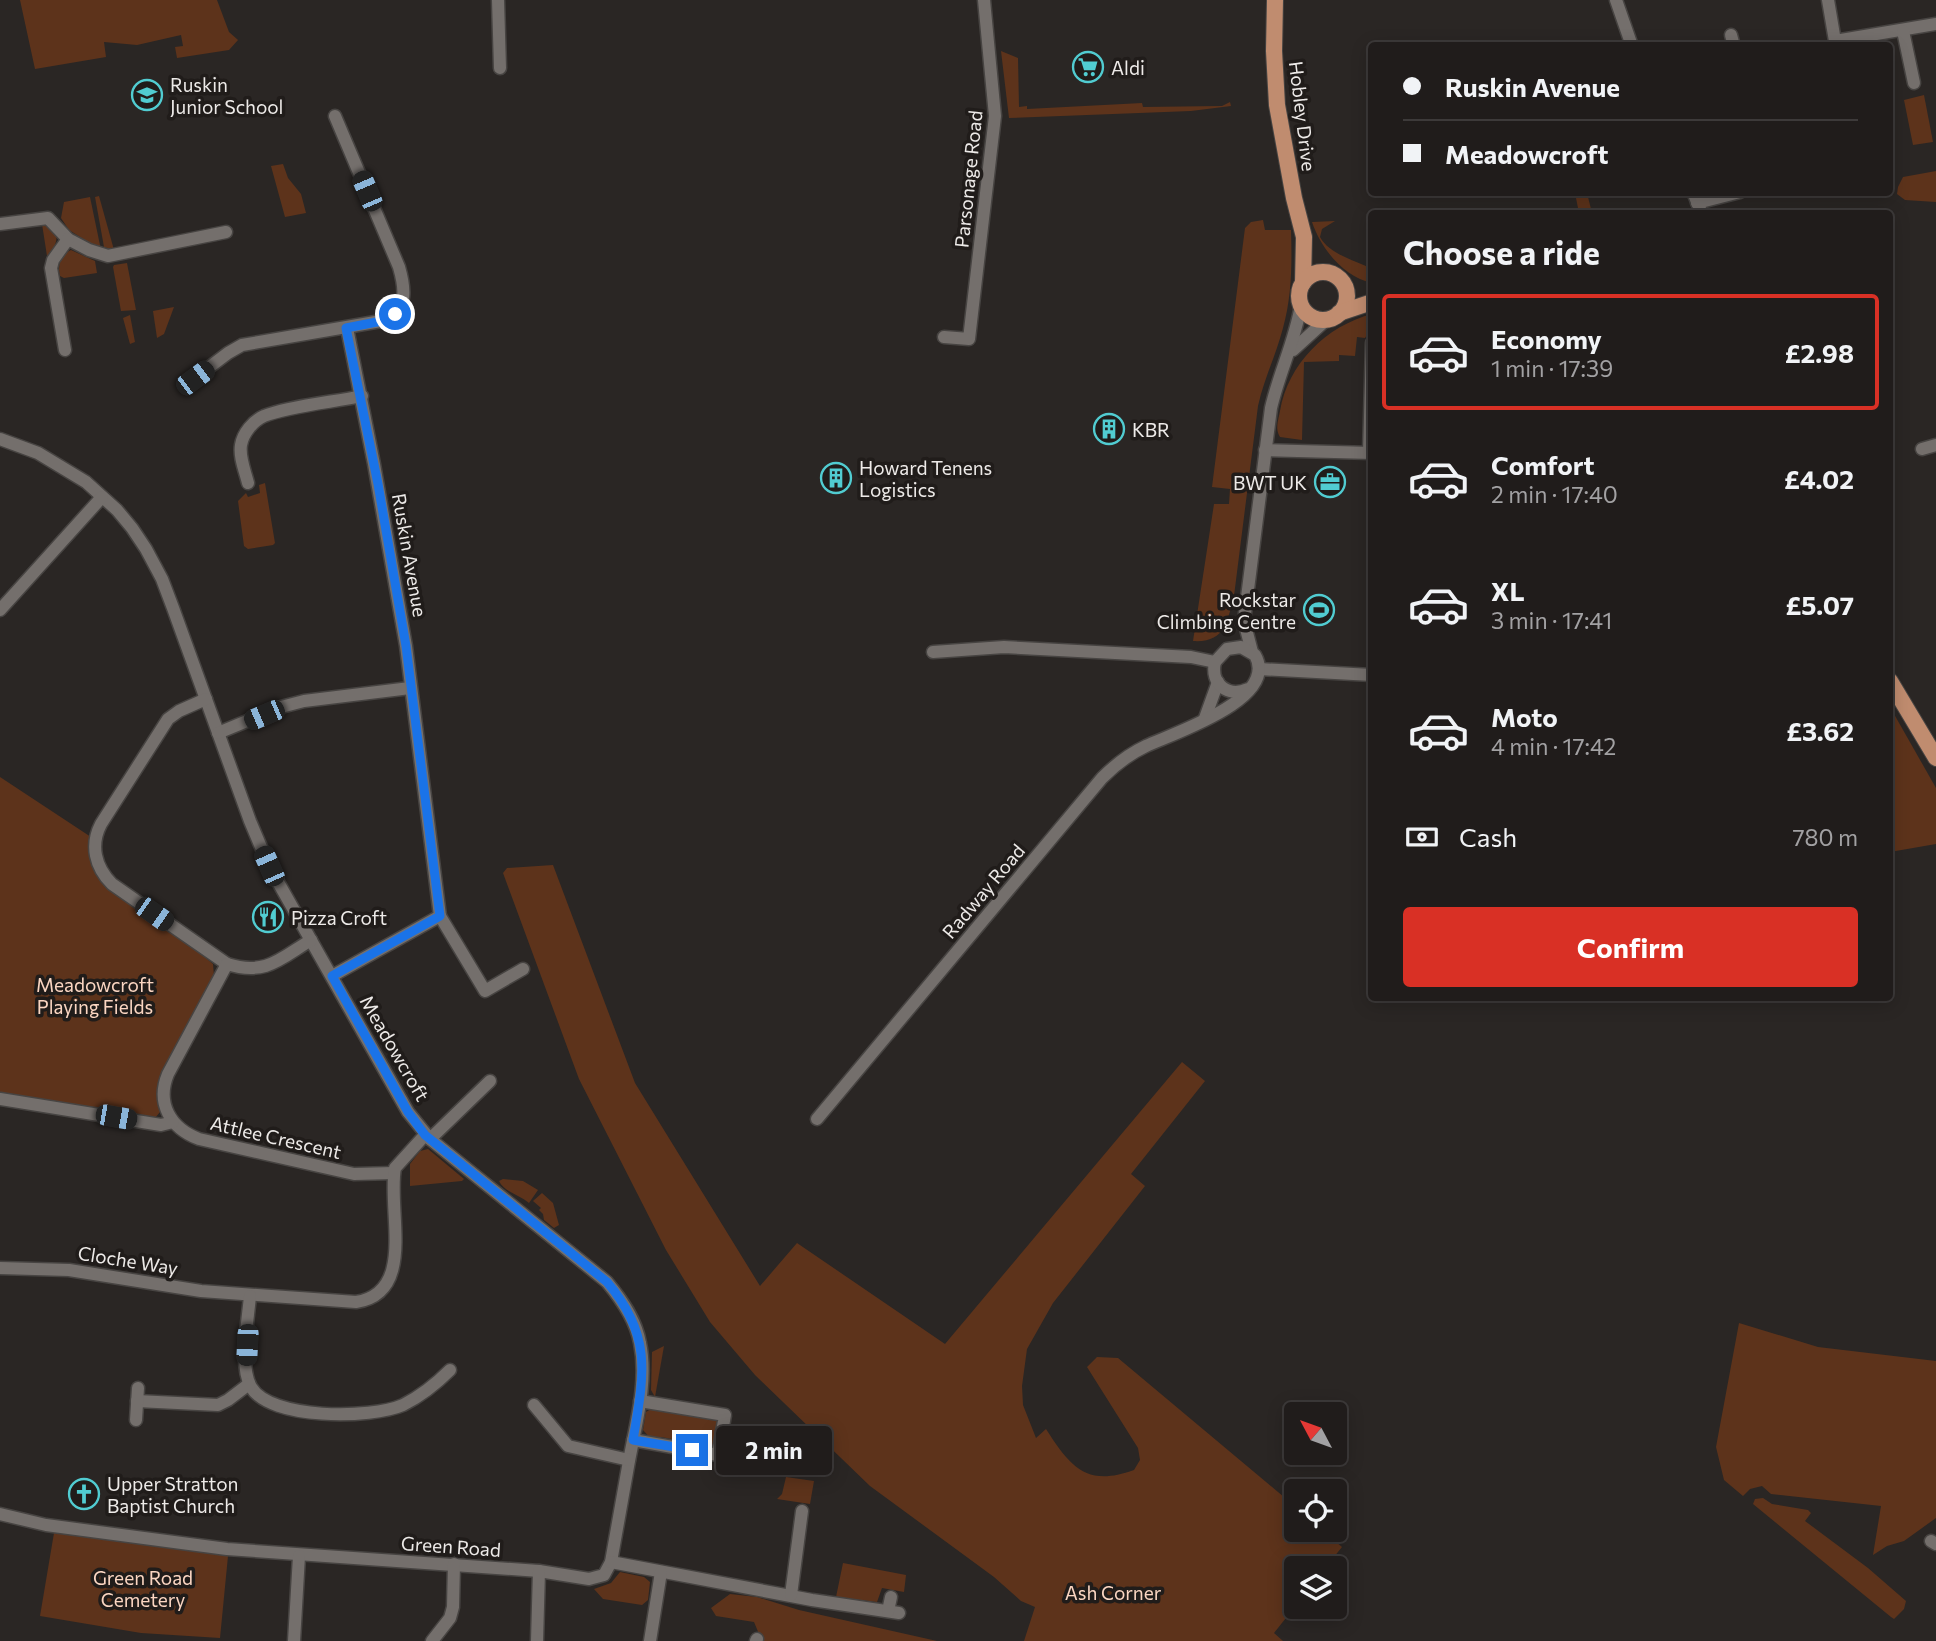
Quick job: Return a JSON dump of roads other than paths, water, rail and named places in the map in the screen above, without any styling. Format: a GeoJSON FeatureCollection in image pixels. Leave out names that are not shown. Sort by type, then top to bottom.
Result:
{"type":"FeatureCollection","features":[{"type":"Feature","properties":{"kind":"main road","name":"Hobley Drive"},"geometry":{"type":"LineString","coordinates":[[1275,0],[1277,105],[1304,237],[1303,283]]}},
{"type":"Feature","properties":{"kind":"main road","name":"Hobley Drive"},"geometry":{"type":"LineString","coordinates":[[1304,237],[1327,273]]}},
{"type":"Feature","properties":{"kind":"main road"},"geometry":{"type":"LineString","coordinates":[[1333,316],[1346,300],[1343,284],[1338,278],[1327,273],[1316,274],[1303,283],[1299,298],[1311,317],[1333,316],[1368,303]]}},
{"type":"Feature","properties":{"kind":"main road"},"geometry":{"type":"LineString","coordinates":[[1343,284],[1368,293]]}},
{"type":"Feature","properties":{"kind":"main road"},"geometry":{"type":"LineString","coordinates":[[1893,686],[1936,758]]}},
{"type":"Feature","properties":{"kind":"street"},"geometry":{"type":"LineString","coordinates":[[498,0],[500,68]]}},
{"type":"Feature","properties":{"kind":"street","name":"Parsonage Road"},"geometry":{"type":"LineString","coordinates":[[944,337],[968,339],[992,150],[995,101],[984,0]]}},
{"type":"Feature","properties":{"kind":"street"},"geometry":{"type":"LineString","coordinates":[[1616,0],[1631,42]]}},
{"type":"Feature","properties":{"kind":"street"},"geometry":{"type":"LineString","coordinates":[[1828,0],[1836,42]]}},
{"type":"Feature","properties":{"kind":"street"},"geometry":{"type":"LineString","coordinates":[[1842,42],[1936,24]]}},
{"type":"Feature","properties":{"kind":"street"},"geometry":{"type":"LineString","coordinates":[[1903,31],[1914,83]]}},
{"type":"Feature","properties":{"kind":"street"},"geometry":{"type":"LineString","coordinates":[[195,378],[242,345],[391,318],[401,305],[404,291],[399,267],[335,116]]}},
{"type":"Feature","properties":{"kind":"street"},"geometry":{"type":"LineString","coordinates":[[1697,203],[1724,196]]}},
{"type":"Feature","properties":{"kind":"street"},"geometry":{"type":"LineString","coordinates":[[0,224],[48,218],[68,239],[108,256],[226,232]]}},
{"type":"Feature","properties":{"kind":"street"},"geometry":{"type":"LineString","coordinates":[[65,350],[51,268],[53,260],[68,239]]}},
{"type":"Feature","properties":{"kind":"street"},"geometry":{"type":"LineString","coordinates":[[1244,621],[1227,649],[1215,662],[1214,672],[1218,682],[1224,689],[1234,693],[1248,689],[1256,681],[1259,669],[1244,621],[1273,398],[1288,356],[1301,305]]}},
{"type":"Feature","properties":{"kind":"street"},"geometry":{"type":"LineString","coordinates":[[1288,356],[1305,337],[1333,316]]}},
{"type":"Feature","properties":{"kind":"street","name":"Ruskin Avenue"},"geometry":{"type":"LineString","coordinates":[[346,328],[362,396],[395,577],[440,916],[485,991],[523,969]]}},
{"type":"Feature","properties":{"kind":"street"},"geometry":{"type":"LineString","coordinates":[[248,483],[240,452],[244,436],[255,422],[277,413],[362,396]]}},
{"type":"Feature","properties":{"kind":"street","name":"Meadowcroft"},"geometry":{"type":"LineString","coordinates":[[0,439],[57,463],[86,482],[132,527],[154,564],[173,608],[250,821],[269,866],[408,1112],[427,1137],[597,1274],[614,1290],[628,1309],[640,1342],[643,1367],[640,1401],[611,1562]]}},
{"type":"Feature","properties":{"kind":"street"},"geometry":{"type":"LineString","coordinates":[[1922,449],[1936,445]]}},
{"type":"Feature","properties":{"kind":"street"},"geometry":{"type":"LineString","coordinates":[[1265,450],[1368,453]]}},
{"type":"Feature","properties":{"kind":"street"},"geometry":{"type":"LineString","coordinates":[[0,610],[102,497]]}},
{"type":"Feature","properties":{"kind":"street"},"geometry":{"type":"LineString","coordinates":[[933,652],[1004,647],[1191,657],[1215,662]]}},
{"type":"Feature","properties":{"kind":"street"},"geometry":{"type":"LineString","coordinates":[[1227,649],[1241,647],[1252,653]]}},
{"type":"Feature","properties":{"kind":"street"},"geometry":{"type":"LineString","coordinates":[[1259,669],[1368,675]]}},
{"type":"Feature","properties":{"kind":"street"},"geometry":{"type":"LineString","coordinates":[[1205,718],[1218,682]]}},
{"type":"Feature","properties":{"kind":"street"},"geometry":{"type":"LineString","coordinates":[[218,733],[281,707],[304,701],[410,688]]}},
{"type":"Feature","properties":{"kind":"street","name":"Radway Road"},"geometry":{"type":"LineString","coordinates":[[817,1119],[1102,778],[1133,753],[1235,703],[1248,689]]}},
{"type":"Feature","properties":{"kind":"street"},"geometry":{"type":"LineString","coordinates":[[206,699],[168,719],[101,824],[95,838],[100,870],[111,884],[227,964],[254,969],[264,967],[312,940]]}},
{"type":"Feature","properties":{"kind":"street"},"geometry":{"type":"LineString","coordinates":[[332,976],[440,916]]}},
{"type":"Feature","properties":{"kind":"street"},"geometry":{"type":"LineString","coordinates":[[0,1099],[160,1125],[173,1122],[163,1101],[164,1082],[227,964]]}},
{"type":"Feature","properties":{"kind":"street"},"geometry":{"type":"LineString","coordinates":[[394,1172],[397,1164],[490,1081]]}},
{"type":"Feature","properties":{"kind":"street","name":"Attlee Crescent"},"geometry":{"type":"LineString","coordinates":[[173,1122],[187,1135],[211,1142],[354,1174],[394,1172]]}},
{"type":"Feature","properties":{"kind":"street","name":"Cloche Way"},"geometry":{"type":"LineString","coordinates":[[0,1268],[69,1270],[250,1296],[366,1301],[384,1289],[394,1266],[394,1172]]}},
{"type":"Feature","properties":{"kind":"street"},"geometry":{"type":"LineString","coordinates":[[250,1296],[246,1360],[249,1384],[271,1404],[326,1414],[390,1409],[403,1405],[428,1390],[450,1370]]}},
{"type":"Feature","properties":{"kind":"street"},"geometry":{"type":"LineString","coordinates":[[137,1401],[218,1405],[249,1384]]}},
{"type":"Feature","properties":{"kind":"street"},"geometry":{"type":"LineString","coordinates":[[136,1420],[138,1388]]}},
{"type":"Feature","properties":{"kind":"street"},"geometry":{"type":"LineString","coordinates":[[633,1440],[718,1455],[725,1415],[640,1401]]}},
{"type":"Feature","properties":{"kind":"street"},"geometry":{"type":"LineString","coordinates":[[534,1405],[568,1446],[629,1460]]}},
{"type":"Feature","properties":{"kind":"street"},"geometry":{"type":"LineString","coordinates":[[791,1595],[802,1511]]}},
{"type":"Feature","properties":{"kind":"street","name":"Green Road"},"geometry":{"type":"LineString","coordinates":[[0,1514],[60,1527],[299,1556],[454,1564],[594,1579],[604,1575],[611,1562]]}},
{"type":"Feature","properties":{"kind":"street"},"geometry":{"type":"LineString","coordinates":[[294,1641],[299,1556]]}},
{"type":"Feature","properties":{"kind":"street"},"geometry":{"type":"LineString","coordinates":[[611,1562],[894,1612],[891,1597]]}},
{"type":"Feature","properties":{"kind":"street"},"geometry":{"type":"LineString","coordinates":[[432,1641],[450,1618],[453,1607],[454,1564]]}},
{"type":"Feature","properties":{"kind":"street"},"geometry":{"type":"LineString","coordinates":[[537,1641],[539,1571]]}},
{"type":"Feature","properties":{"kind":"street"},"geometry":{"type":"LineString","coordinates":[[650,1641],[661,1572]]}},
{"type":"Feature","properties":{"kind":"place","name":"Aldi"},"geometry":{"type":"Point","coordinates":[1088,67]}},
{"type":"Feature","properties":{"kind":"place","name":"Ruskin Junior School"},"geometry":{"type":"Point","coordinates":[147,95]}},
{"type":"Feature","properties":{"kind":"place","name":"KBR"},"geometry":{"type":"Point","coordinates":[1109,429]}},
{"type":"Feature","properties":{"kind":"place","name":"Howard Tenens Logistics"},"geometry":{"type":"Point","coordinates":[836,478]}},
{"type":"Feature","properties":{"kind":"place","name":"BWT UK"},"geometry":{"type":"Point","coordinates":[1330,482]}},
{"type":"Feature","properties":{"kind":"place","name":"Rockstar Climbing Centre"},"geometry":{"type":"Point","coordinates":[1319,610]}},
{"type":"Feature","properties":{"kind":"place","name":"Pizza Croft"},"geometry":{"type":"Point","coordinates":[268,917]}},
{"type":"Feature","properties":{"kind":"place","name":"Upper Stratton Baptist Church"},"geometry":{"type":"Point","coordinates":[84,1494]}},
{"type":"Feature","properties":{"kind":"park label","name":"Meadowcroft Playing Fields"},"geometry":{"type":"Point","coordinates":[95,995]}},
{"type":"Feature","properties":{"kind":"park label","name":"Green Road Cemetery"},"geometry":{"type":"Point","coordinates":[143,1588]}},
{"type":"Feature","properties":{"kind":"park label","name":"Ash Corner"},"geometry":{"type":"Point","coordinates":[1113,1592]}}]}
